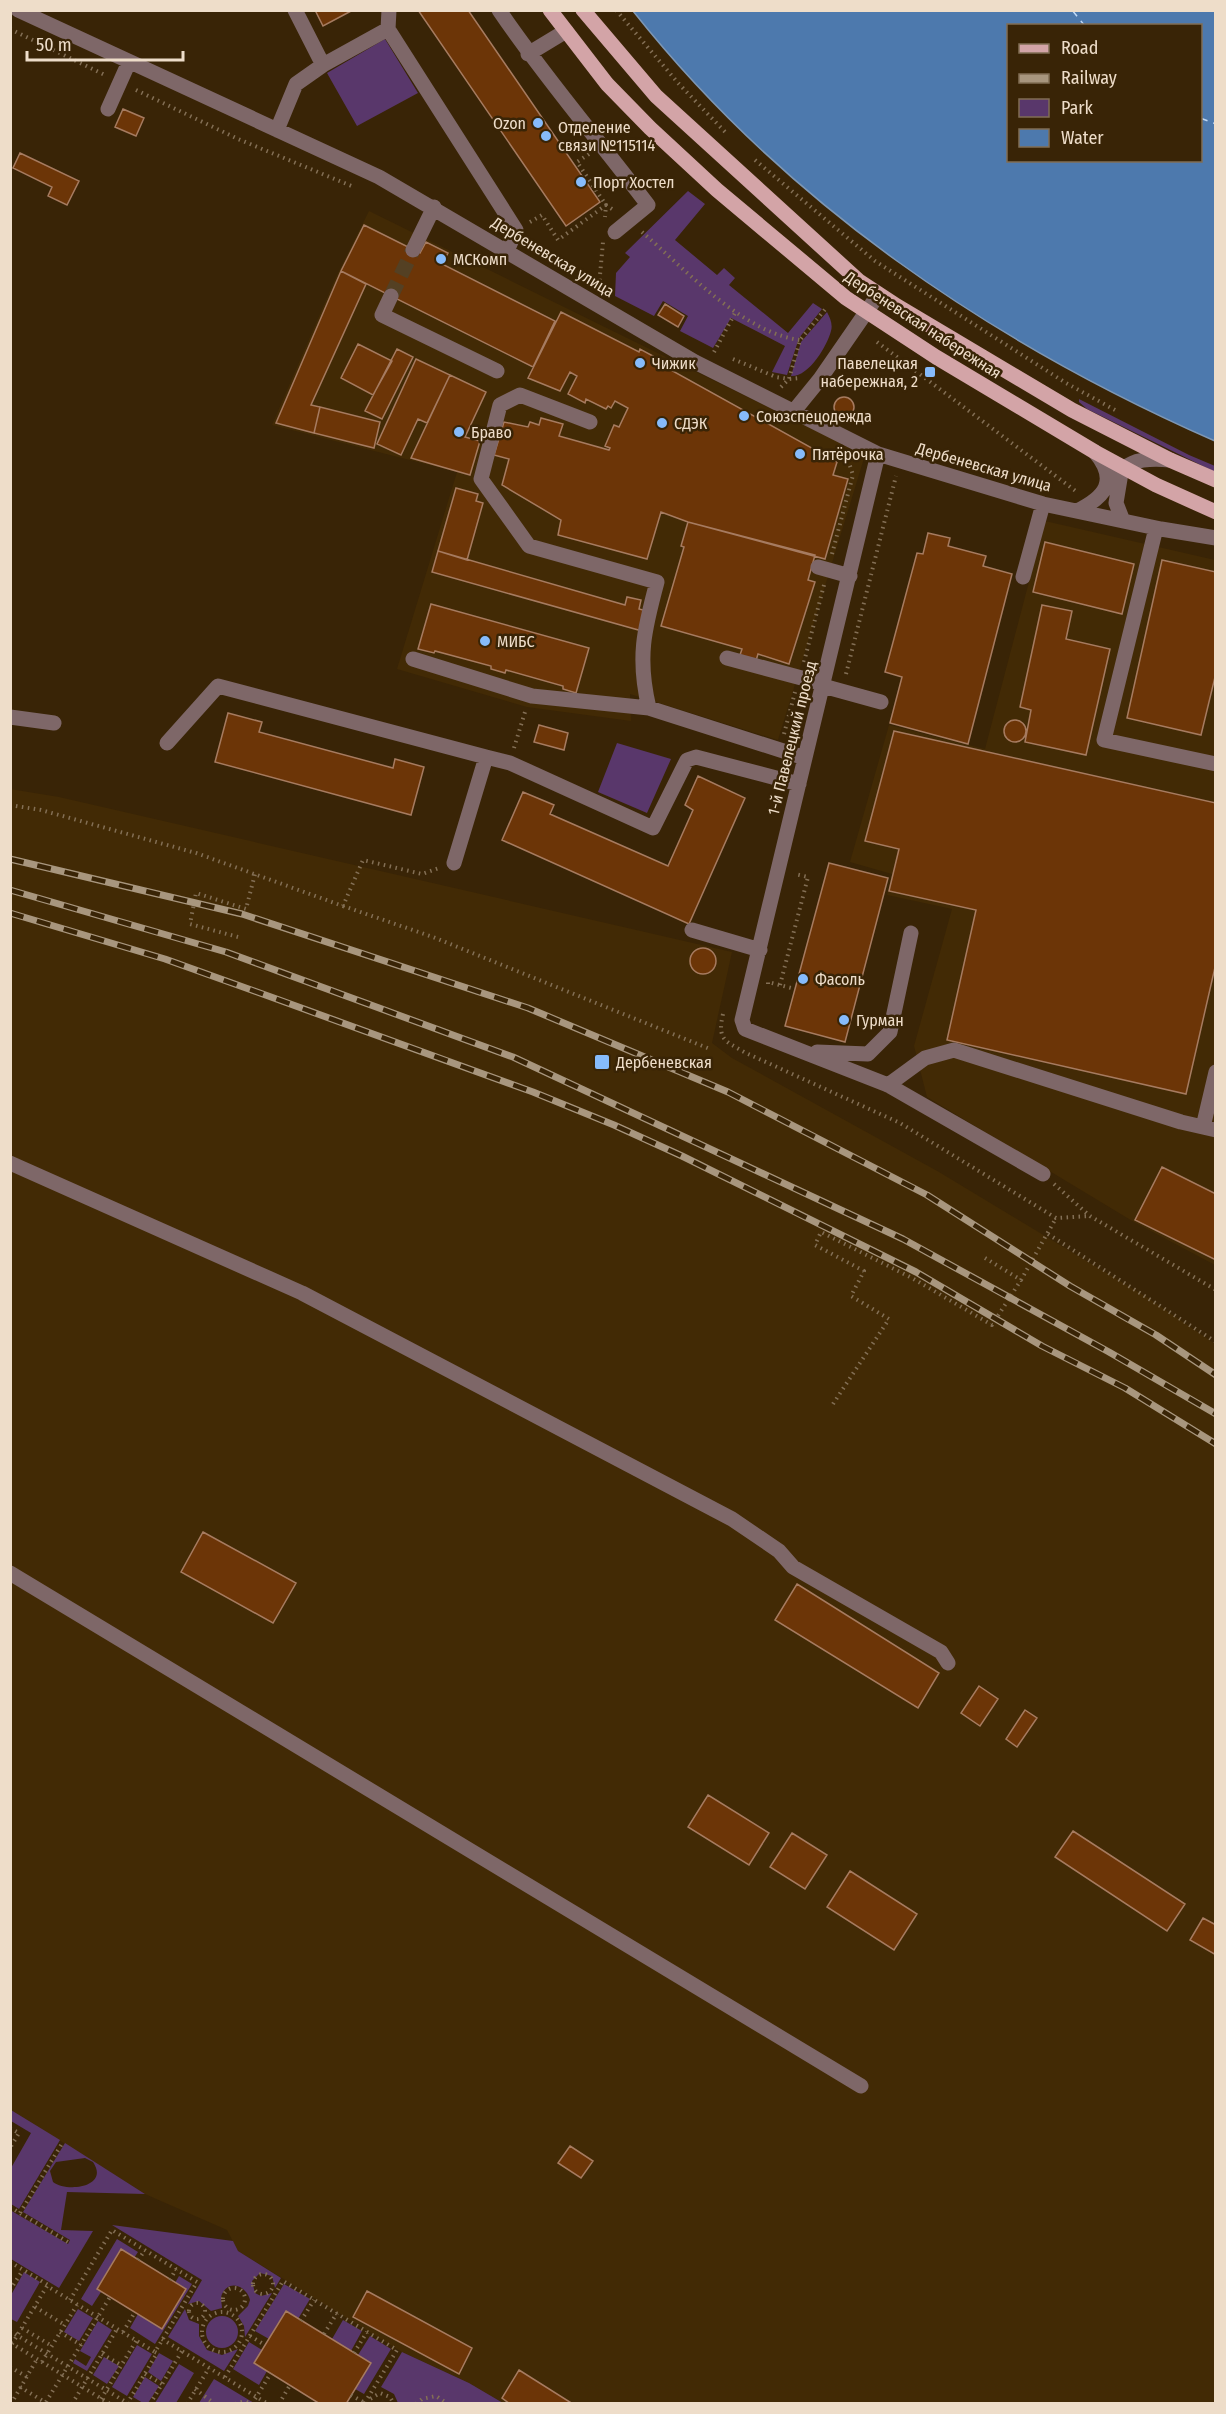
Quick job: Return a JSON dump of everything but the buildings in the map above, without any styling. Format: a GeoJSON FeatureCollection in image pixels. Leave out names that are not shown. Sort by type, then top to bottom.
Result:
{"type":"FeatureCollection","features":[{"type":"Feature","properties":{"kind":"main road","name":"Дербеневская набережная"},"geometry":{"type":"LineString","coordinates":[[550,10],[607,84],[650,128],[805,265],[865,312],[999,396],[1095,452],[1156,485],[1215,512]]}},
{"type":"Feature","properties":{"kind":"main road","name":"Дербеневская набережная"},"geometry":{"type":"LineString","coordinates":[[583,10],[656,96],[859,281],[878,295],[1072,410],[1170,460],[1215,480]]}},
{"type":"Feature","properties":{"kind":"street","name":"Дербеневская улица"},"geometry":{"type":"LineString","coordinates":[[18,10],[41,15],[129,62],[379,177],[434,207],[695,362],[878,454],[1042,504],[1215,538]]}},
{"type":"Feature","properties":{"kind":"street"},"geometry":{"type":"LineString","coordinates":[[295,10],[323,65]]}},
{"type":"Feature","properties":{"kind":"street"},"geometry":{"type":"LineString","coordinates":[[389,10],[388,29],[516,230],[507,251]]}},
{"type":"Feature","properties":{"kind":"street"},"geometry":{"type":"LineString","coordinates":[[499,10],[528,54],[603,145],[648,206],[615,232]]}},
{"type":"Feature","properties":{"kind":"street"},"geometry":{"type":"LineString","coordinates":[[277,130],[296,84],[323,65],[388,29]]}},
{"type":"Feature","properties":{"kind":"street"},"geometry":{"type":"LineString","coordinates":[[528,54],[566,31]]}},
{"type":"Feature","properties":{"kind":"street"},"geometry":{"type":"LineString","coordinates":[[108,109],[129,62]]}},
{"type":"Feature","properties":{"kind":"street"},"geometry":{"type":"LineString","coordinates":[[413,250],[434,207]]}},
{"type":"Feature","properties":{"kind":"street"},"geometry":{"type":"LineString","coordinates":[[794,411],[820,379],[878,295]]}},
{"type":"Feature","properties":{"kind":"street"},"geometry":{"type":"LineString","coordinates":[[391,296],[382,315],[497,371]]}},
{"type":"Feature","properties":{"kind":"street"},"geometry":{"type":"LineString","coordinates":[[590,422],[520,395],[500,405],[481,478],[529,546],[657,582],[643,634],[642,682],[649,708]]}},
{"type":"Feature","properties":{"kind":"street"},"geometry":{"type":"LineString","coordinates":[[1095,452],[1104,462],[1107,477],[1106,489]]}},
{"type":"Feature","properties":{"kind":"street","name":"1-й Павелецкий проезд"},"geometry":{"type":"LineString","coordinates":[[804,1052],[745,1029],[742,1020],[878,454]]}},
{"type":"Feature","properties":{"kind":"street"},"geometry":{"type":"LineString","coordinates":[[1077,511],[1098,499],[1122,467],[1150,458],[1170,460]]}},
{"type":"Feature","properties":{"kind":"street"},"geometry":{"type":"LineString","coordinates":[[1122,467],[1116,503],[1123,521]]}},
{"type":"Feature","properties":{"kind":"street"},"geometry":{"type":"LineString","coordinates":[[1023,578],[1042,504]]}},
{"type":"Feature","properties":{"kind":"street"},"geometry":{"type":"LineString","coordinates":[[1156,528],[1104,740],[1215,764]]}},
{"type":"Feature","properties":{"kind":"street"},"geometry":{"type":"LineString","coordinates":[[818,567],[850,576]]}},
{"type":"Feature","properties":{"kind":"street"},"geometry":{"type":"LineString","coordinates":[[727,658],[881,702]]}},
{"type":"Feature","properties":{"kind":"street"},"geometry":{"type":"LineString","coordinates":[[412,659],[532,696],[649,708],[806,758]]}},
{"type":"Feature","properties":{"kind":"street"},"geometry":{"type":"LineString","coordinates":[[167,743],[218,686],[510,763],[653,828],[687,760],[696,757],[799,784]]}},
{"type":"Feature","properties":{"kind":"street"},"geometry":{"type":"LineString","coordinates":[[10,717],[54,723]]}},
{"type":"Feature","properties":{"kind":"street"},"geometry":{"type":"LineString","coordinates":[[454,862],[486,757]]}},
{"type":"Feature","properties":{"kind":"street"},"geometry":{"type":"LineString","coordinates":[[692,930],[760,950]]}},
{"type":"Feature","properties":{"kind":"street"},"geometry":{"type":"LineString","coordinates":[[804,1052],[868,1054],[890,1032],[910,933]]}},
{"type":"Feature","properties":{"kind":"street"},"geometry":{"type":"LineString","coordinates":[[888,1085],[925,1058],[954,1050],[1209,1129],[1215,1072]]}},
{"type":"Feature","properties":{"kind":"street"},"geometry":{"type":"LineString","coordinates":[[804,1052],[888,1085],[1042,1174]]}},
{"type":"Feature","properties":{"kind":"street"},"geometry":{"type":"LineString","coordinates":[[10,1163],[302,1293],[732,1519],[779,1551],[794,1567],[941,1652],[948,1663]]}},
{"type":"Feature","properties":{"kind":"street"},"geometry":{"type":"LineString","coordinates":[[10,1573],[861,2086]]}},
{"type":"Feature","properties":{"kind":"path"},"geometry":{"type":"LineString","coordinates":[[616,10],[679,84],[736,143]]}},
{"type":"Feature","properties":{"kind":"path"},"geometry":{"type":"LineString","coordinates":[[603,145],[578,162],[606,205],[629,220],[735,313],[783,338],[800,340]]}},
{"type":"Feature","properties":{"kind":"path"},"geometry":{"type":"LineString","coordinates":[[750,155],[875,261],[1066,383],[1125,415]]}},
{"type":"Feature","properties":{"kind":"path"},"geometry":{"type":"LineString","coordinates":[[789,379],[800,340],[827,307]]}},
{"type":"Feature","properties":{"kind":"path"},"geometry":{"type":"LineString","coordinates":[[713,354],[735,313]]}},
{"type":"Feature","properties":{"kind":"path"},"geometry":{"type":"LineString","coordinates":[[874,339],[1082,496]]}},
{"type":"Feature","properties":{"kind":"path"},"geometry":{"type":"LineString","coordinates":[[842,691],[896,476]]}},
{"type":"Feature","properties":{"kind":"path"},"geometry":{"type":"LineString","coordinates":[[510,763],[532,696]]}},
{"type":"Feature","properties":{"kind":"path"},"geometry":{"type":"LineString","coordinates":[[10,805],[41,810],[185,850],[255,874],[433,938],[710,1049]]}},
{"type":"Feature","properties":{"kind":"path"},"geometry":{"type":"LineString","coordinates":[[344,906],[363,860],[422,874],[454,862]]}},
{"type":"Feature","properties":{"kind":"path"},"geometry":{"type":"LineString","coordinates":[[780,985],[808,877],[795,874],[798,863]]}},
{"type":"Feature","properties":{"kind":"path"},"geometry":{"type":"LineString","coordinates":[[238,937],[190,924],[196,893],[246,909],[255,874]]}},
{"type":"Feature","properties":{"kind":"path"},"geometry":{"type":"LineString","coordinates":[[1042,1174],[1090,1216],[1215,1290]]}},
{"type":"Feature","properties":{"kind":"path"},"geometry":{"type":"LineString","coordinates":[[833,1404],[889,1319],[851,1296],[864,1271],[815,1245],[821,1232],[912,1278],[992,1325],[1056,1218],[1090,1216]]}},
{"type":"Feature","properties":{"kind":"path"},"geometry":{"type":"LineString","coordinates":[[1048,1234],[1215,1342]]}},
{"type":"Feature","properties":{"kind":"path"},"geometry":{"type":"LineString","coordinates":[[985,1258],[1021,1280]]}},
{"type":"Feature","properties":{"kind":"path"},"geometry":{"type":"LineString","coordinates":[[10,2128],[19,2133],[10,2148]]}},
{"type":"Feature","properties":{"kind":"path"},"geometry":{"type":"LineString","coordinates":[[20,2213],[63,2142]]}},
{"type":"Feature","properties":{"kind":"path"},"geometry":{"type":"LineString","coordinates":[[10,2207],[68,2242]]}},
{"type":"Feature","properties":{"kind":"path"},"geometry":{"type":"LineString","coordinates":[[10,2331],[128,2403],[157,2353],[155,2352],[162,2339],[197,2282],[112,2230],[70,2300]]}},
{"type":"Feature","properties":{"kind":"path"},"geometry":{"type":"LineString","coordinates":[[138,2260],[145,2250]]}},
{"type":"Feature","properties":{"kind":"path"},"geometry":{"type":"LineString","coordinates":[[10,2262],[155,2352]]}},
{"type":"Feature","properties":{"kind":"path"},"geometry":{"type":"LineString","coordinates":[[170,2280],[177,2269]]}},
{"type":"Feature","properties":{"kind":"path"},"geometry":{"type":"LineString","coordinates":[[10,2290],[23,2270]]}},
{"type":"Feature","properties":{"kind":"path"},"geometry":{"type":"LineString","coordinates":[[261,2274],[271,2277],[274,2290],[266,2294],[256,2292],[254,2287],[256,2277],[261,2274]]}},
{"type":"Feature","properties":{"kind":"path"},"geometry":{"type":"LineString","coordinates":[[225,2377],[274,2290],[283,2281],[397,2350],[367,2401]]}},
{"type":"Feature","properties":{"kind":"path"},"geometry":{"type":"LineString","coordinates":[[47,2286],[11,2343],[110,2403]]}},
{"type":"Feature","properties":{"kind":"path"},"geometry":{"type":"LineString","coordinates":[[184,2304],[189,2307],[191,2318],[196,2320],[205,2318],[216,2313],[230,2311],[238,2309],[245,2301],[244,2295],[236,2288],[226,2292],[224,2303],[230,2311],[237,2319],[241,2325],[242,2333],[239,2342],[229,2351],[213,2350],[203,2338],[202,2331],[205,2318],[205,2309],[197,2302],[189,2307]]}},
{"type":"Feature","properties":{"kind":"path"},"geometry":{"type":"LineString","coordinates":[[21,2387],[47,2403],[110,2297]]}},
{"type":"Feature","properties":{"kind":"path"},"geometry":{"type":"LineString","coordinates":[[302,2321],[314,2300]]}},
{"type":"Feature","properties":{"kind":"path"},"geometry":{"type":"LineString","coordinates":[[42,2362],[77,2305]]}},
{"type":"Feature","properties":{"kind":"path"},"geometry":{"type":"LineString","coordinates":[[35,2307],[65,2325]]}},
{"type":"Feature","properties":{"kind":"path"},"geometry":{"type":"LineString","coordinates":[[123,2332],[135,2313]]}},
{"type":"Feature","properties":{"kind":"path"},"geometry":{"type":"LineString","coordinates":[[324,2334],[337,2313]]}},
{"type":"Feature","properties":{"kind":"path"},"geometry":{"type":"LineString","coordinates":[[22,2328],[52,2346]]}},
{"type":"Feature","properties":{"kind":"path"},"geometry":{"type":"LineString","coordinates":[[72,2403],[117,2329]]}},
{"type":"Feature","properties":{"kind":"path"},"geometry":{"type":"LineString","coordinates":[[60,2332],[81,2345]]}},
{"type":"Feature","properties":{"kind":"path"},"geometry":{"type":"LineString","coordinates":[[354,2353],[367,2332]]}},
{"type":"Feature","properties":{"kind":"path"},"geometry":{"type":"LineString","coordinates":[[250,2336],[265,2345]]}},
{"type":"Feature","properties":{"kind":"path"},"geometry":{"type":"LineString","coordinates":[[162,2339],[268,2403]]}},
{"type":"Feature","properties":{"kind":"path"},"geometry":{"type":"LineString","coordinates":[[98,2403],[136,2341]]}},
{"type":"Feature","properties":{"kind":"path"},"geometry":{"type":"LineString","coordinates":[[239,2342],[244,2345]]}},
{"type":"Feature","properties":{"kind":"path"},"geometry":{"type":"LineString","coordinates":[[150,2403],[182,2351]]}},
{"type":"Feature","properties":{"kind":"path"},"geometry":{"type":"LineString","coordinates":[[102,2354],[121,2365]]}},
{"type":"Feature","properties":{"kind":"path"},"geometry":{"type":"LineString","coordinates":[[10,2403],[38,2359]]}},
{"type":"Feature","properties":{"kind":"path"},"geometry":{"type":"LineString","coordinates":[[10,2367],[27,2377]]}},
{"type":"Feature","properties":{"kind":"path"},"geometry":{"type":"LineString","coordinates":[[187,2403],[208,2368]]}},
{"type":"Feature","properties":{"kind":"path"},"geometry":{"type":"LineString","coordinates":[[235,2403],[246,2401],[251,2403],[271,2373]]}},
{"type":"Feature","properties":{"kind":"path"},"geometry":{"type":"LineString","coordinates":[[145,2374],[162,2384]]}},
{"type":"Feature","properties":{"kind":"path"},"geometry":{"type":"LineString","coordinates":[[279,2403],[290,2385]]}},
{"type":"Feature","properties":{"kind":"path"},"geometry":{"type":"LineString","coordinates":[[195,2389],[215,2403]]}},
{"type":"Feature","properties":{"kind":"path"},"geometry":{"type":"LineString","coordinates":[[367,2401],[380,2393],[386,2394],[394,2403]]}},
{"type":"Feature","properties":{"kind":"path"},"geometry":{"type":"LineString","coordinates":[[351,2395],[367,2401]]}},
{"type":"Feature","properties":{"kind":"path"},"geometry":{"type":"LineString","coordinates":[[416,2403],[422,2398],[436,2396],[448,2403]]}},
{"type":"Feature","properties":{"kind":"shaded area"},"geometry":{"type":"Polygon","coordinates":[[[369,211],[865,455],[778,740],[630,694],[631,721],[527,707],[397,669],[457,472],[272,425],[336,277],[369,211]]]}},
{"type":"Feature","properties":{"kind":"shaded area"},"geometry":{"type":"Polygon","coordinates":[[[1045,521],[1215,560],[1215,1265],[1134,1222],[927,1097],[914,1046],[952,909],[887,895],[892,874],[850,862],[889,725],[985,749],[1045,521]]]}},
{"type":"Feature","properties":{"kind":"shaded area"},"geometry":{"type":"Polygon","coordinates":[[[10,789],[59,797],[732,952],[712,1043],[732,1058],[939,1172],[1148,1298],[1215,1344],[1215,2403],[503,2403],[469,2383],[402,2352],[238,2251],[227,2230],[145,2194],[11,2110],[10,789]]]}},
{"type":"Feature","properties":{"kind":"green space"},"geometry":{"type":"Polygon","coordinates":[[[385,39],[418,93],[357,126],[327,73],[385,39]]]}},
{"type":"Feature","properties":{"kind":"green space"},"geometry":{"type":"Polygon","coordinates":[[[688,191],[705,204],[675,240],[717,275],[724,268],[735,278],[729,285],[788,333],[813,303],[822,309],[799,338],[787,375],[772,372],[785,346],[731,318],[713,348],[680,331],[688,316],[663,301],[654,316],[615,296],[616,273],[630,257],[625,253],[688,191]]]}},
{"type":"Feature","properties":{"kind":"green space"},"geometry":{"type":"Polygon","coordinates":[[[827,312],[832,328],[821,352],[804,372],[791,376],[801,342],[827,312]]]}},
{"type":"Feature","properties":{"kind":"green space"},"geometry":{"type":"Polygon","coordinates":[[[1079,399],[1215,466],[1215,472],[1087,409],[1079,402],[1079,399]]]}},
{"type":"Feature","properties":{"kind":"green space"},"geometry":{"type":"Polygon","coordinates":[[[617,743],[671,759],[647,813],[598,792],[617,743]]]}},
{"type":"Feature","properties":{"kind":"green space"},"geometry":{"type":"Polygon","coordinates":[[[11,2110],[60,2140],[19,2209],[11,2204],[11,2168],[31,2133],[11,2121],[11,2110]]]}},
{"type":"Feature","properties":{"kind":"green space"},"geometry":{"type":"Polygon","coordinates":[[[65,2143],[145,2194],[67,2192],[61,2230],[93,2231],[59,2288],[11,2259],[10,2210],[68,2244],[70,2240],[23,2212],[65,2143]],[[85,2158],[56,2162],[50,2171],[53,2182],[76,2187],[92,2182],[97,2170],[93,2162],[85,2158]]]}},
{"type":"Feature","properties":{"kind":"green space"},"geometry":{"type":"Polygon","coordinates":[[[112,2225],[233,2241],[238,2251],[281,2278],[275,2288],[272,2276],[260,2273],[252,2281],[255,2293],[261,2296],[272,2293],[245,2337],[244,2326],[238,2316],[248,2306],[250,2300],[242,2288],[234,2285],[225,2289],[221,2296],[222,2308],[211,2311],[199,2301],[188,2304],[202,2280],[112,2225]]]}},
{"type":"Feature","properties":{"kind":"green space"},"geometry":{"type":"Polygon","coordinates":[[[117,2239],[138,2252],[134,2258],[120,2250],[97,2289],[101,2292],[92,2306],[81,2299],[117,2239]]]}},
{"type":"Feature","properties":{"kind":"green space"},"geometry":{"type":"Polygon","coordinates":[[[24,2272],[40,2282],[17,2322],[11,2319],[11,2295],[24,2272]]]}},
{"type":"Feature","properties":{"kind":"green space"},"geometry":{"type":"Polygon","coordinates":[[[179,2276],[192,2284],[155,2344],[130,2328],[138,2314],[162,2328],[186,2289],[175,2283],[179,2276]]]}},
{"type":"Feature","properties":{"kind":"green space"},"geometry":{"type":"Polygon","coordinates":[[[284,2284],[310,2299],[298,2319],[286,2311],[269,2339],[255,2331],[284,2284]]]}},
{"type":"Feature","properties":{"kind":"green space"},"geometry":{"type":"Polygon","coordinates":[[[78,2309],[93,2318],[79,2341],[64,2332],[78,2309]]]}},
{"type":"Feature","properties":{"kind":"green space"},"geometry":{"type":"Polygon","coordinates":[[[185,2309],[189,2320],[199,2324],[199,2336],[207,2350],[222,2355],[238,2349],[224,2371],[168,2337],[185,2309]]]}},
{"type":"Feature","properties":{"kind":"green space"},"geometry":{"type":"Polygon","coordinates":[[[222,2316],[234,2320],[238,2332],[234,2344],[222,2348],[210,2344],[206,2332],[210,2320],[222,2316]]]}},
{"type":"Feature","properties":{"kind":"green space"},"geometry":{"type":"Polygon","coordinates":[[[343,2320],[362,2331],[351,2351],[332,2339],[343,2320]]]}},
{"type":"Feature","properties":{"kind":"green space"},"geometry":{"type":"Polygon","coordinates":[[[98,2321],[112,2330],[87,2371],[73,2363],[75,2359],[86,2366],[91,2357],[80,2351],[98,2321]]]}},
{"type":"Feature","properties":{"kind":"green space"},"geometry":{"type":"Polygon","coordinates":[[[370,2336],[391,2349],[364,2394],[355,2389],[371,2363],[358,2355],[370,2336]]]}},
{"type":"Feature","properties":{"kind":"green space"},"geometry":{"type":"Polygon","coordinates":[[[249,2342],[262,2350],[254,2363],[267,2371],[259,2385],[233,2369],[249,2342]]]}},
{"type":"Feature","properties":{"kind":"green space"},"geometry":{"type":"Polygon","coordinates":[[[137,2345],[152,2354],[127,2396],[112,2387],[137,2345]]]}},
{"type":"Feature","properties":{"kind":"green space"},"geometry":{"type":"Polygon","coordinates":[[[402,2352],[469,2383],[503,2403],[398,2403],[394,2394],[381,2387],[402,2352]]]}},
{"type":"Feature","properties":{"kind":"green space"},"geometry":{"type":"Polygon","coordinates":[[[159,2353],[173,2361],[161,2381],[148,2372],[159,2353]]]}},
{"type":"Feature","properties":{"kind":"green space"},"geometry":{"type":"Polygon","coordinates":[[[104,2357],[119,2366],[107,2384],[93,2375],[104,2357]]]}},
{"type":"Feature","properties":{"kind":"green space"},"geometry":{"type":"Polygon","coordinates":[[[179,2364],[194,2373],[176,2403],[155,2403],[179,2364]]]}},
{"type":"Feature","properties":{"kind":"green space"},"geometry":{"type":"Polygon","coordinates":[[[145,2377],[159,2386],[148,2403],[143,2403],[133,2397],[145,2377]]]}},
{"type":"Feature","properties":{"kind":"green space"},"geometry":{"type":"Polygon","coordinates":[[[214,2379],[254,2403],[199,2403],[214,2379]]]}},
{"type":"Feature","properties":{"kind":"water"},"geometry":{"type":"Polygon","coordinates":[[[633,11],[1215,11],[1215,441],[1132,402],[1051,359],[973,313],[897,261],[825,206],[757,145],[693,81],[633,11]]]}},
{"type":"Feature","properties":{"kind":"ferry route"},"geometry":{"type":"LineString","coordinates":[[1072,10],[1083,24]]}},
{"type":"Feature","properties":{"kind":"ferry route"},"geometry":{"type":"LineString","coordinates":[[1202,119],[1216,124]]}},
{"type":"Feature","properties":{"kind":"tunnel"},"geometry":{"type":"LineString","coordinates":[[391,296],[413,250]]}},
{"type":"Feature","properties":{"kind":"railway"},"geometry":{"type":"LineString","coordinates":[[10,859],[242,914],[528,1008],[728,1092],[927,1195],[1070,1286],[1156,1335],[1216,1375]]}},
{"type":"Feature","properties":{"kind":"railway"},"geometry":{"type":"LineString","coordinates":[[10,890],[226,952],[513,1057],[903,1239],[1109,1352],[1216,1414]]}},
{"type":"Feature","properties":{"kind":"railway"},"geometry":{"type":"LineString","coordinates":[[10,913],[165,959],[533,1092],[614,1125],[682,1156],[916,1272],[1042,1346],[1125,1388],[1216,1444]]}},
{"type":"Feature","properties":{"kind":"place","name":"Ozon"},"geometry":{"type":"Point","coordinates":[538,123]}},
{"type":"Feature","properties":{"kind":"place","name":"Отделение связи №115114"},"geometry":{"type":"Point","coordinates":[546,136]}},
{"type":"Feature","properties":{"kind":"place","name":"Порт Хостел"},"geometry":{"type":"Point","coordinates":[581,182]}},
{"type":"Feature","properties":{"kind":"place","name":"МСКомп"},"geometry":{"type":"Point","coordinates":[441,259]}},
{"type":"Feature","properties":{"kind":"place","name":"Чижик"},"geometry":{"type":"Point","coordinates":[640,363]}},
{"type":"Feature","properties":{"kind":"place","name":"Павелецкая набережная, 2"},"geometry":{"type":"Point","coordinates":[930,372]}},
{"type":"Feature","properties":{"kind":"place","name":"Союзспецодежда"},"geometry":{"type":"Point","coordinates":[744,416]}},
{"type":"Feature","properties":{"kind":"place","name":"СДЭК"},"geometry":{"type":"Point","coordinates":[662,423]}},
{"type":"Feature","properties":{"kind":"place","name":"Браво"},"geometry":{"type":"Point","coordinates":[459,432]}},
{"type":"Feature","properties":{"kind":"place","name":"Пятёрочка"},"geometry":{"type":"Point","coordinates":[800,454]}},
{"type":"Feature","properties":{"kind":"place","name":"МИБС"},"geometry":{"type":"Point","coordinates":[485,641]}},
{"type":"Feature","properties":{"kind":"place","name":"Фасоль"},"geometry":{"type":"Point","coordinates":[803,979]}},
{"type":"Feature","properties":{"kind":"place","name":"Гурман"},"geometry":{"type":"Point","coordinates":[844,1020]}},
{"type":"Feature","properties":{"kind":"place","name":"Дербеневская"},"geometry":{"type":"Point","coordinates":[602,1062]}}]}
